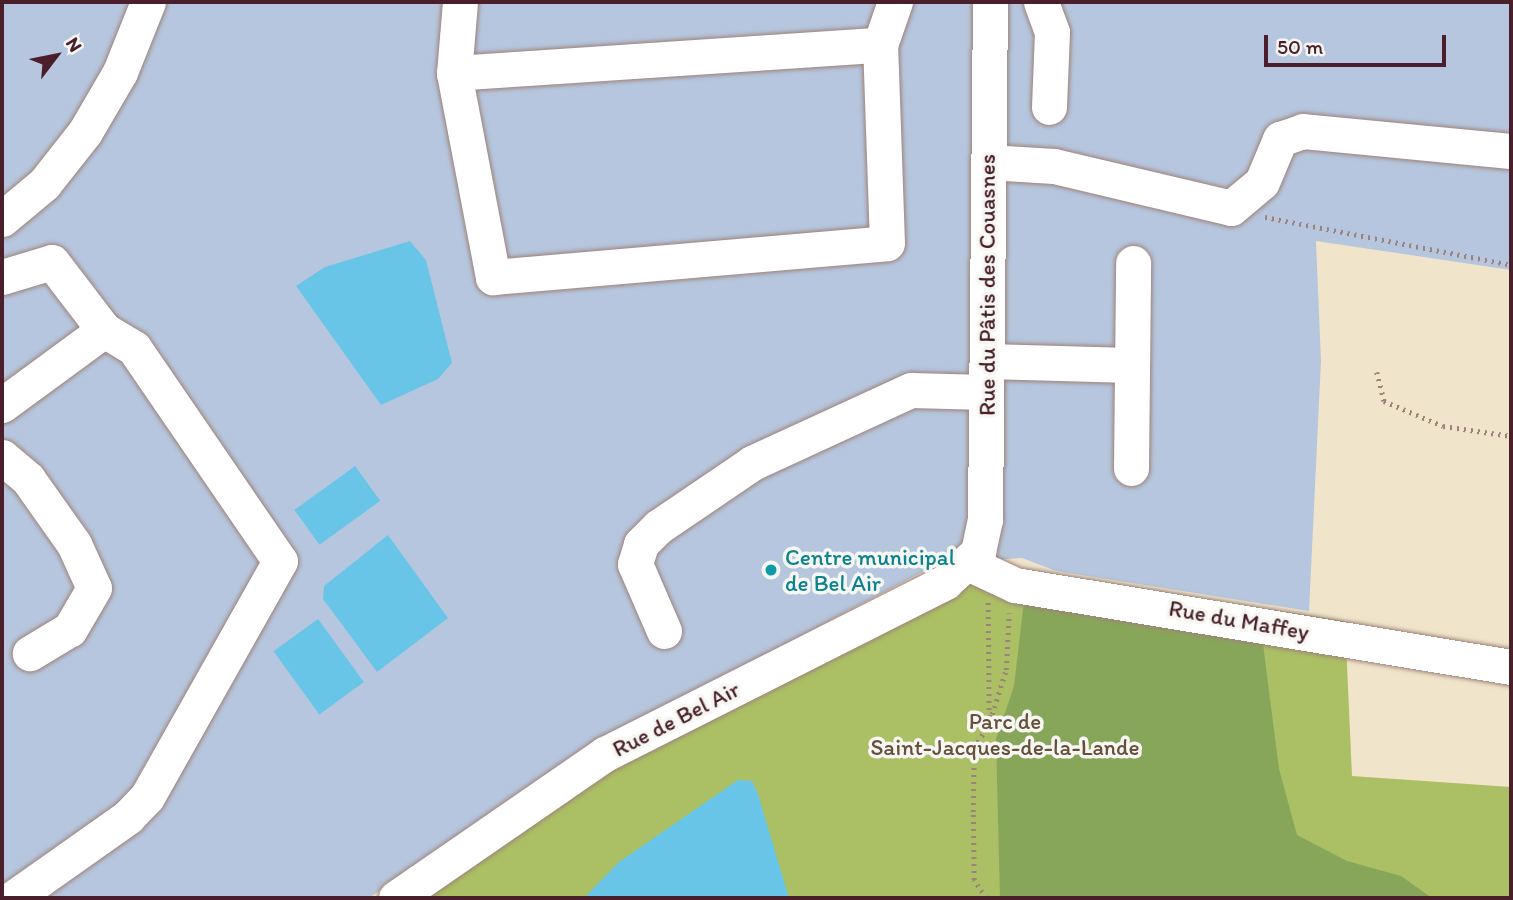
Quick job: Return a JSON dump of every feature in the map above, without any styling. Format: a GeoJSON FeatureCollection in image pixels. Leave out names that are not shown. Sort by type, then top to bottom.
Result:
{"type":"FeatureCollection","features":[{"type":"Feature","properties":{"kind":"street"},"geometry":{"type":"LineString","coordinates":[[2,219],[44,184],[85,132],[120,72],[148,2]]}},
{"type":"Feature","properties":{"kind":"street"},"geometry":{"type":"LineString","coordinates":[[460,2],[454,73],[493,277],[887,243],[880,45],[895,2]]}},
{"type":"Feature","properties":{"kind":"street","name":"Rue du Pâtis des Couasnes"},"geometry":{"type":"LineString","coordinates":[[970,564],[985,520],[990,2]]}},
{"type":"Feature","properties":{"kind":"street"},"geometry":{"type":"LineString","coordinates":[[1041,2],[1052,32],[1049,107]]}},
{"type":"Feature","properties":{"kind":"street"},"geometry":{"type":"LineString","coordinates":[[454,73],[880,45]]}},
{"type":"Feature","properties":{"kind":"street"},"geometry":{"type":"LineString","coordinates":[[988,162],[1054,166],[1231,208],[1257,189],[1280,139],[1303,131],[1511,151]]}},
{"type":"Feature","properties":{"kind":"street"},"geometry":{"type":"LineString","coordinates":[[2,278],[52,262],[104,330],[134,348],[280,561],[146,797],[128,817],[13,898]]}},
{"type":"Feature","properties":{"kind":"street"},"geometry":{"type":"LineString","coordinates":[[1131,468],[1133,263]]}},
{"type":"Feature","properties":{"kind":"street"},"geometry":{"type":"LineString","coordinates":[[2,405],[104,330]]}},
{"type":"Feature","properties":{"kind":"street"},"geometry":{"type":"LineString","coordinates":[[664,631],[635,564],[641,544],[658,527],[752,463],[911,390],[987,377],[1131,365]]}},
{"type":"Feature","properties":{"kind":"street"},"geometry":{"type":"LineString","coordinates":[[2,457],[43,500],[94,588],[70,629],[30,653]]}},
{"type":"Feature","properties":{"kind":"street","name":"Rue du Maffey"},"geometry":{"type":"LineString","coordinates":[[970,564],[1016,585],[1511,667]]}},
{"type":"Feature","properties":{"kind":"street","name":"Rue de Bel Air"},"geometry":{"type":"LineString","coordinates":[[396,898],[605,754],[847,634],[970,564]]}},
{"type":"Feature","properties":{"kind":"path"},"geometry":{"type":"LineString","coordinates":[[1231,208],[1511,265]]}},
{"type":"Feature","properties":{"kind":"path"},"geometry":{"type":"LineString","coordinates":[[1377,372],[1384,401],[1443,426],[1511,436]]}},
{"type":"Feature","properties":{"kind":"path"},"geometry":{"type":"LineString","coordinates":[[970,564],[988,593],[989,724]]}},
{"type":"Feature","properties":{"kind":"path"},"geometry":{"type":"LineString","coordinates":[[986,898],[974,880],[974,748],[989,724],[1006,670],[1016,585]]}},
{"type":"Feature","properties":{"kind":"shaded area"},"geometry":{"type":"Polygon","coordinates":[[[2,2],[1511,2],[1511,270],[1316,241],[1321,361],[1309,611],[1056,571],[1022,558],[937,564],[578,753],[369,898],[2,898],[2,2]]]}},
{"type":"Feature","properties":{"kind":"green space","name":"Parc de Saint-Jacques-de-la-Lande"},"geometry":{"type":"Polygon","coordinates":[[[970,564],[1345,621],[1352,776],[1511,787],[1511,898],[397,898],[562,782],[970,564]]]}},
{"type":"Feature","properties":{"kind":"green space"},"geometry":{"type":"Polygon","coordinates":[[[1024,601],[1262,636],[1279,769],[1297,835],[1347,861],[1401,876],[1432,898],[1000,898],[996,739],[1014,686],[1024,601]]]}},
{"type":"Feature","properties":{"kind":"water"},"geometry":{"type":"Polygon","coordinates":[[[410,241],[426,260],[452,363],[438,379],[381,405],[296,286],[325,267],[410,241]]]}},
{"type":"Feature","properties":{"kind":"water"},"geometry":{"type":"Polygon","coordinates":[[[355,466],[380,501],[320,545],[294,510],[355,466]]]}},
{"type":"Feature","properties":{"kind":"water"},"geometry":{"type":"Polygon","coordinates":[[[388,535],[448,618],[377,672],[323,599],[324,586],[388,535]]]}},
{"type":"Feature","properties":{"kind":"water"},"geometry":{"type":"Polygon","coordinates":[[[318,619],[364,682],[319,714],[274,651],[318,619]]]}},
{"type":"Feature","properties":{"kind":"water"},"geometry":{"type":"Polygon","coordinates":[[[738,780],[752,781],[758,794],[789,898],[584,898],[619,862],[738,780]]]}},
{"type":"Feature","properties":{"kind":"place","name":"Centre municipal de Bel Air"},"geometry":{"type":"Point","coordinates":[771,570]}}]}
